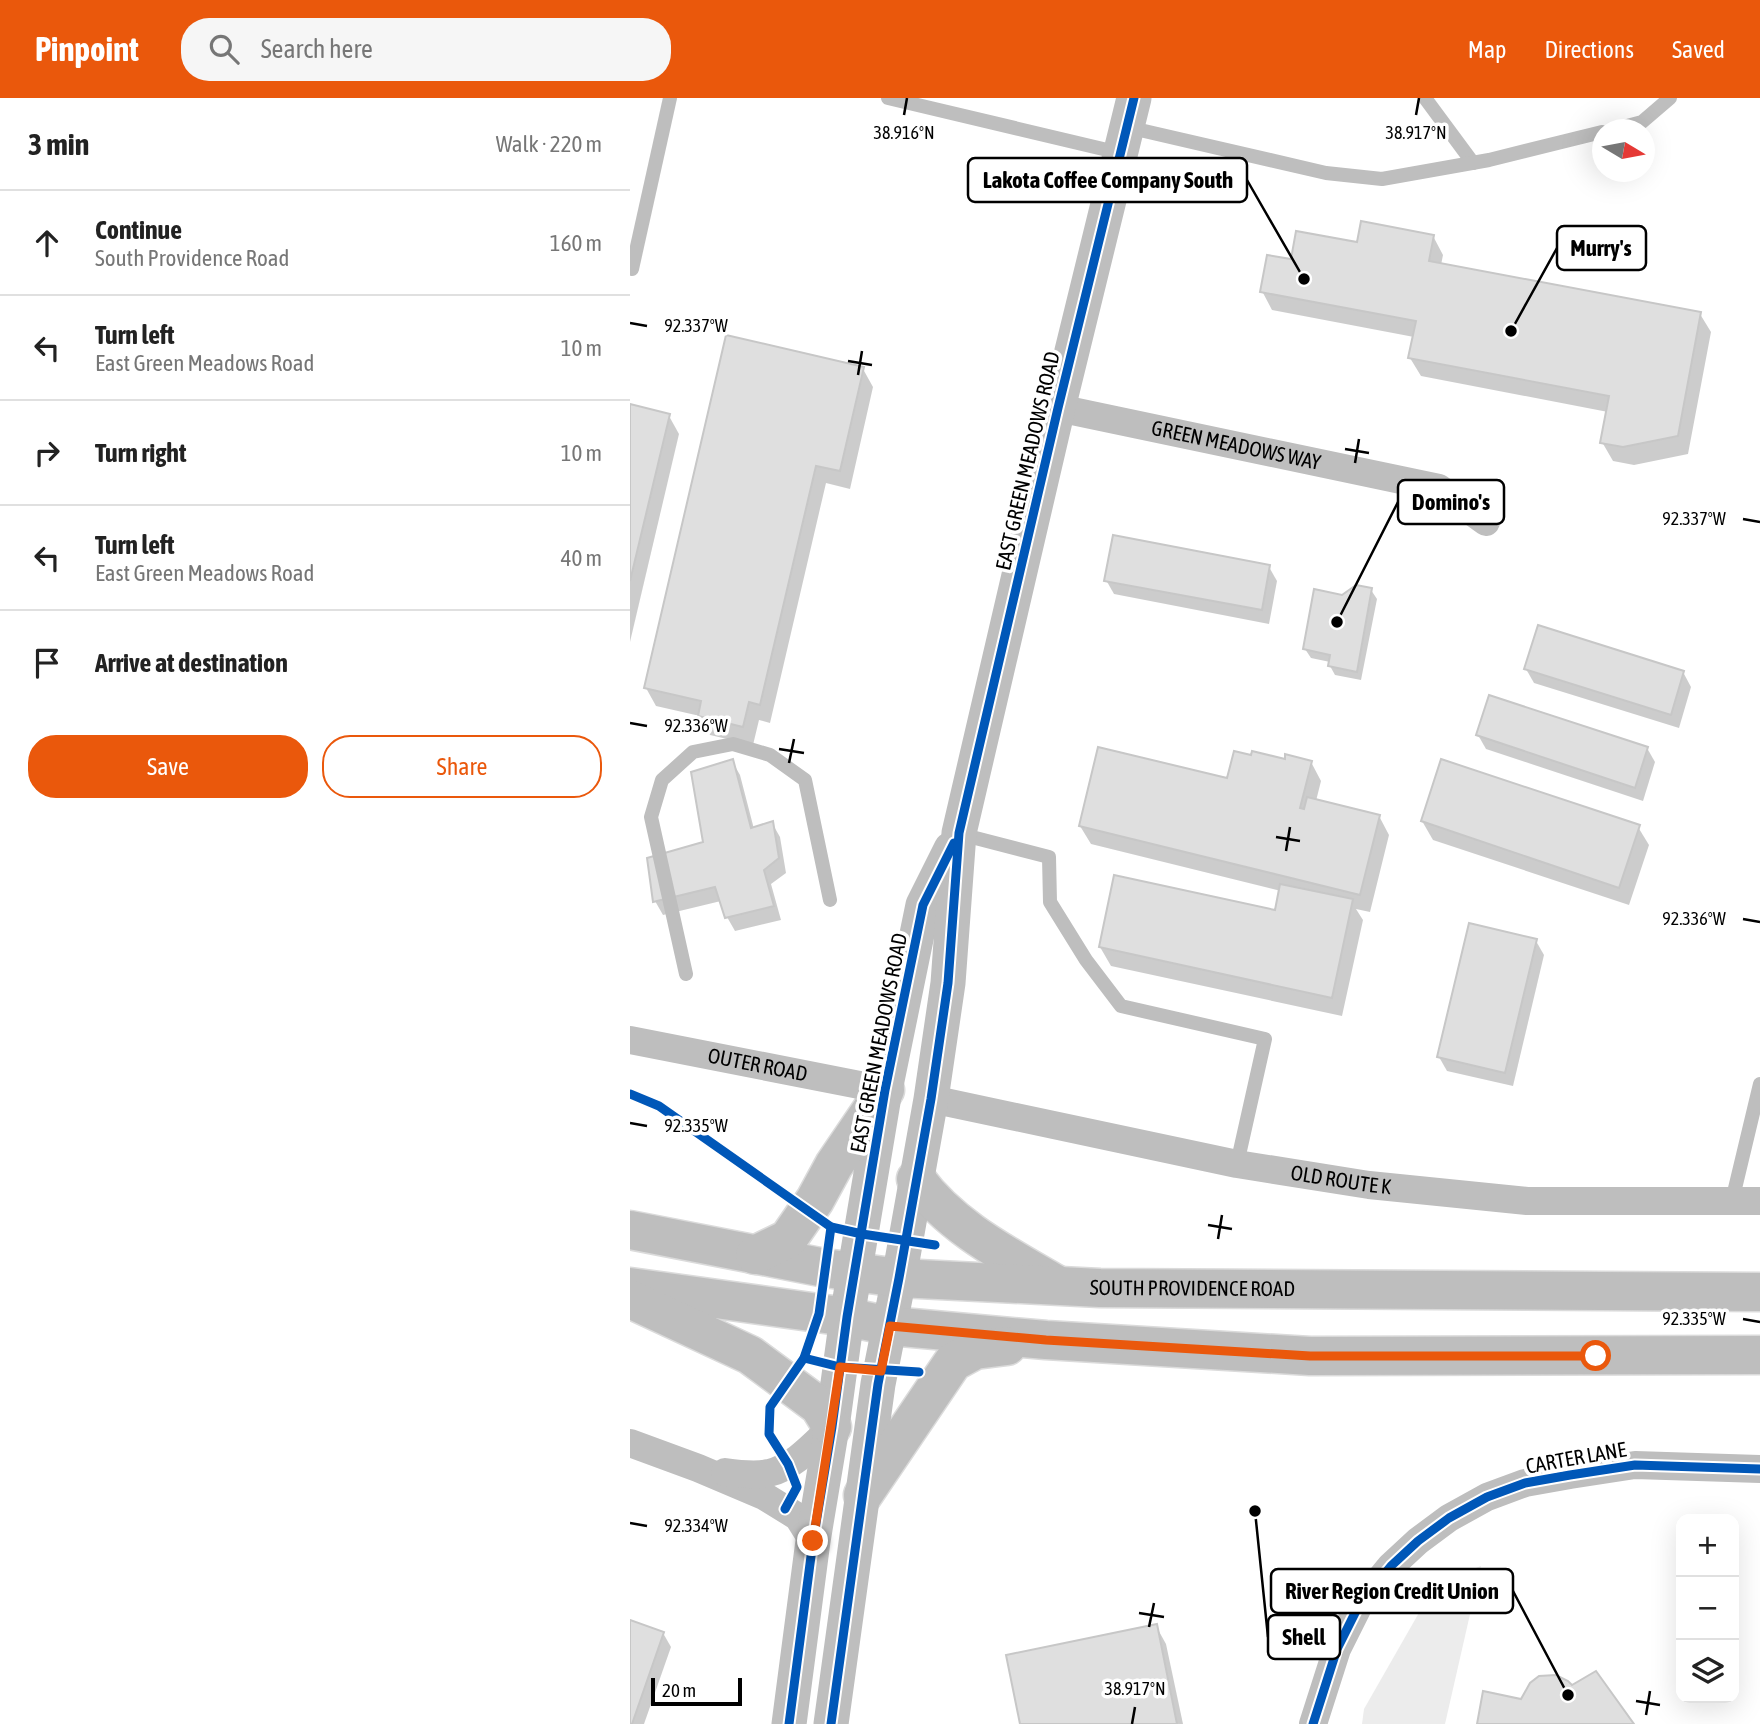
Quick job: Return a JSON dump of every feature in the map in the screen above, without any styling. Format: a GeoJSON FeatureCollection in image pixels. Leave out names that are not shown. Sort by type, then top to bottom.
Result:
{"type":"FeatureCollection","features":[{"type":"Feature","properties":{"kind":"main road"},"geometry":{"type":"LineString","coordinates":[[755,1255],[788,1239],[885,1090]]}},
{"type":"Feature","properties":{"kind":"main road"},"geometry":{"type":"LineString","coordinates":[[916,1179],[928,1196],[979,1239],[1058,1286]]}},
{"type":"Feature","properties":{"kind":"main road","name":"SOUTH PROVIDENCE ROAD"},"geometry":{"type":"LineString","coordinates":[[630,1230],[825,1268],[899,1278],[1100,1288],[1760,1292]]}},
{"type":"Feature","properties":{"kind":"main road"},"geometry":{"type":"LineString","coordinates":[[630,1287],[847,1317],[890,1326],[1046,1340],[1310,1356],[1760,1355]]}},
{"type":"Feature","properties":{"kind":"main road"},"geometry":{"type":"LineString","coordinates":[[630,1299],[750,1355],[819,1406],[832,1427]]}},
{"type":"Feature","properties":{"kind":"main road"},"geometry":{"type":"LineString","coordinates":[[863,1495],[953,1362],[975,1350],[1046,1340]]}},
{"type":"Feature","properties":{"kind":"street","name":"EAST GREEN MEADOWS ROAD"},"geometry":{"type":"LineString","coordinates":[[831,1724],[878,1384],[899,1278],[948,983],[959,833],[1127,126]]}},
{"type":"Feature","properties":{"kind":"street","name":"GREEN MEADOWS WAY"},"geometry":{"type":"LineString","coordinates":[[1058,408],[1439,488],[1486,522]]}},
{"type":"Feature","properties":{"kind":"street","name":"EAST GREEN MEADOWS ROAD"},"geometry":{"type":"LineString","coordinates":[[789,1724],[813,1541],[885,1090],[923,905],[959,833]]}},
{"type":"Feature","properties":{"kind":"street","name":"OUTER ROAD"},"geometry":{"type":"LineString","coordinates":[[630,1040],[885,1090]]}},
{"type":"Feature","properties":{"kind":"street","name":"OLD ROUTE K"},"geometry":{"type":"LineString","coordinates":[[930,1099],[1237,1164],[1369,1185],[1527,1201],[1760,1201]]}},
{"type":"Feature","properties":{"kind":"street"},"geometry":{"type":"LineString","coordinates":[[698,1468],[744,1475],[769,1473],[788,1464],[810,1448],[832,1427]]}},
{"type":"Feature","properties":{"kind":"street"},"geometry":{"type":"LineString","coordinates":[[631,1445],[698,1468],[764,1496],[798,1517],[813,1541]]}},
{"type":"Feature","properties":{"kind":"street","name":"CARTER LANE"},"geometry":{"type":"LineString","coordinates":[[1313,1724],[1336,1649],[1359,1605],[1391,1566],[1418,1541],[1487,1497],[1525,1483],[1635,1465],[1760,1469]]}},
{"type":"Feature","properties":{"kind":"lane"},"geometry":{"type":"LineString","coordinates":[[632,269],[670,98]]}},
{"type":"Feature","properties":{"kind":"lane"},"geometry":{"type":"LineString","coordinates":[[1425,98],[1473,163]]}},
{"type":"Feature","properties":{"kind":"lane"},"geometry":{"type":"LineString","coordinates":[[1646,119],[1670,98]]}},
{"type":"Feature","properties":{"kind":"lane"},"geometry":{"type":"LineString","coordinates":[[893,99],[1127,126],[1326,173],[1382,179],[1473,163],[1592,134]]}},
{"type":"Feature","properties":{"kind":"lane"},"geometry":{"type":"LineString","coordinates":[[686,974],[651,817],[662,780],[694,752],[733,744],[770,755],[805,780],[830,900]]}},
{"type":"Feature","properties":{"kind":"lane"},"geometry":{"type":"LineString","coordinates":[[959,833],[1049,857],[1050,902],[1086,960],[1121,1006],[1265,1038],[1237,1164]]}},
{"type":"Feature","properties":{"kind":"lane"},"geometry":{"type":"LineString","coordinates":[[1732,1201],[1760,1084]]}},
{"type":"Feature","properties":{"kind":"shaded area"},"geometry":{"type":"Polygon","coordinates":[[[1481,1566],[1445,1724],[1362,1724],[1364,1709],[1436,1583],[1481,1566]]]}},
{"type":"Feature","properties":{"kind":"building"},"geometry":{"type":"Polygon","coordinates":[[[1361,221],[1434,235],[1429,261],[1701,312],[1678,436],[1623,447],[1600,443],[1609,396],[1408,358],[1416,321],[1260,292],[1267,255],[1291,259],[1296,231],[1357,242],[1361,221]]]}},
{"type":"Feature","properties":{"kind":"building"},"geometry":{"type":"Polygon","coordinates":[[[726,335],[864,367],[840,471],[816,466],[760,705],[749,702],[743,727],[698,716],[701,701],[644,688],[726,335]]]}},
{"type":"Feature","properties":{"kind":"building"},"geometry":{"type":"Polygon","coordinates":[[[630,404],[670,414],[630,581],[630,404]]]}},
{"type":"Feature","properties":{"kind":"building"},"geometry":{"type":"Polygon","coordinates":[[[1113,535],[1270,565],[1262,610],[1104,581],[1113,535]]]}},
{"type":"Feature","properties":{"kind":"building"},"geometry":{"type":"Polygon","coordinates":[[[1356,585],[1372,588],[1357,672],[1328,666],[1330,655],[1303,649],[1314,589],[1342,595],[1356,585]]]}},
{"type":"Feature","properties":{"kind":"building"},"geometry":{"type":"Polygon","coordinates":[[[1538,625],[1684,671],[1671,715],[1524,669],[1538,625]]]}},
{"type":"Feature","properties":{"kind":"building"},"geometry":{"type":"Polygon","coordinates":[[[1489,695],[1648,747],[1635,788],[1476,735],[1489,695]]]}},
{"type":"Feature","properties":{"kind":"building"},"geometry":{"type":"Polygon","coordinates":[[[1098,747],[1227,778],[1234,751],[1251,755],[1252,751],[1285,759],[1285,754],[1312,761],[1300,808],[1304,809],[1307,797],[1380,815],[1360,895],[1079,826],[1098,747]]]}},
{"type":"Feature","properties":{"kind":"building"},"geometry":{"type":"Polygon","coordinates":[[[733,759],[751,828],[773,821],[779,858],[764,870],[774,906],[725,918],[715,887],[653,902],[647,858],[703,842],[691,772],[733,759]]]}},
{"type":"Feature","properties":{"kind":"building"},"geometry":{"type":"Polygon","coordinates":[[[1441,759],[1640,825],[1619,888],[1421,821],[1441,759]]]}},
{"type":"Feature","properties":{"kind":"building"},"geometry":{"type":"Polygon","coordinates":[[[1114,875],[1275,910],[1280,884],[1353,899],[1332,998],[1099,947],[1114,875]]]}},
{"type":"Feature","properties":{"kind":"building"},"geometry":{"type":"Polygon","coordinates":[[[1469,923],[1537,939],[1505,1073],[1437,1057],[1469,923]]]}},
{"type":"Feature","properties":{"kind":"building"},"geometry":{"type":"Polygon","coordinates":[[[630,1620],[664,1632],[632,1724],[630,1724],[630,1620]]]}},
{"type":"Feature","properties":{"kind":"building"},"geometry":{"type":"Polygon","coordinates":[[[1157,1624],[1177,1724],[1020,1724],[1006,1655],[1157,1624]]]}},
{"type":"Feature","properties":{"kind":"building"},"geometry":{"type":"Polygon","coordinates":[[[1596,1671],[1634,1724],[1477,1724],[1483,1691],[1521,1699],[1530,1683],[1539,1676],[1556,1675],[1572,1685],[1596,1671]]]}},
{"type":"Feature","properties":{"kind":"cycle path"},"geometry":{"type":"LineString","coordinates":[[831,1724],[878,1384],[931,1099],[948,983],[959,833],[1058,408],[1134,98]]}},
{"type":"Feature","properties":{"kind":"cycle path"},"geometry":{"type":"LineString","coordinates":[[789,1724],[813,1541],[885,1090],[923,905],[954,843]]}},
{"type":"Feature","properties":{"kind":"cycle path"},"geometry":{"type":"LineString","coordinates":[[630,1094],[659,1106],[831,1227],[935,1245]]}},
{"type":"Feature","properties":{"kind":"cycle path"},"geometry":{"type":"LineString","coordinates":[[785,1509],[797,1487],[788,1464],[769,1434],[770,1407],[804,1358],[819,1314],[831,1227]]}},
{"type":"Feature","properties":{"kind":"cycle path"},"geometry":{"type":"LineString","coordinates":[[804,1358],[840,1367],[919,1372]]}},
{"type":"Feature","properties":{"kind":"cycle path"},"geometry":{"type":"LineString","coordinates":[[1313,1724],[1337,1649],[1359,1605],[1391,1566],[1449,1518],[1487,1497],[1525,1483],[1570,1475],[1635,1465],[1760,1469]]}},
{"type":"Feature","properties":{"kind":"place","name":"Lakota Coffee Company South"},"geometry":{"type":"Point","coordinates":[1304,279]}},
{"type":"Feature","properties":{"kind":"place","name":"Murry's"},"geometry":{"type":"Point","coordinates":[1511,331]}},
{"type":"Feature","properties":{"kind":"place","name":"Domino's"},"geometry":{"type":"Point","coordinates":[1337,622]}},
{"type":"Feature","properties":{"kind":"place","name":"Shell"},"geometry":{"type":"Point","coordinates":[1255,1511]}},
{"type":"Feature","properties":{"kind":"place","name":"River Region Credit Union"},"geometry":{"type":"Point","coordinates":[1568,1695]}},
{"type":"Feature","properties":{"kind":"route"},"geometry":{"type":"LineString","coordinates":[[813,1541],[840,1367],[881,1371],[890,1326],[1046,1340],[1310,1356],[1596,1356]]}}]}
